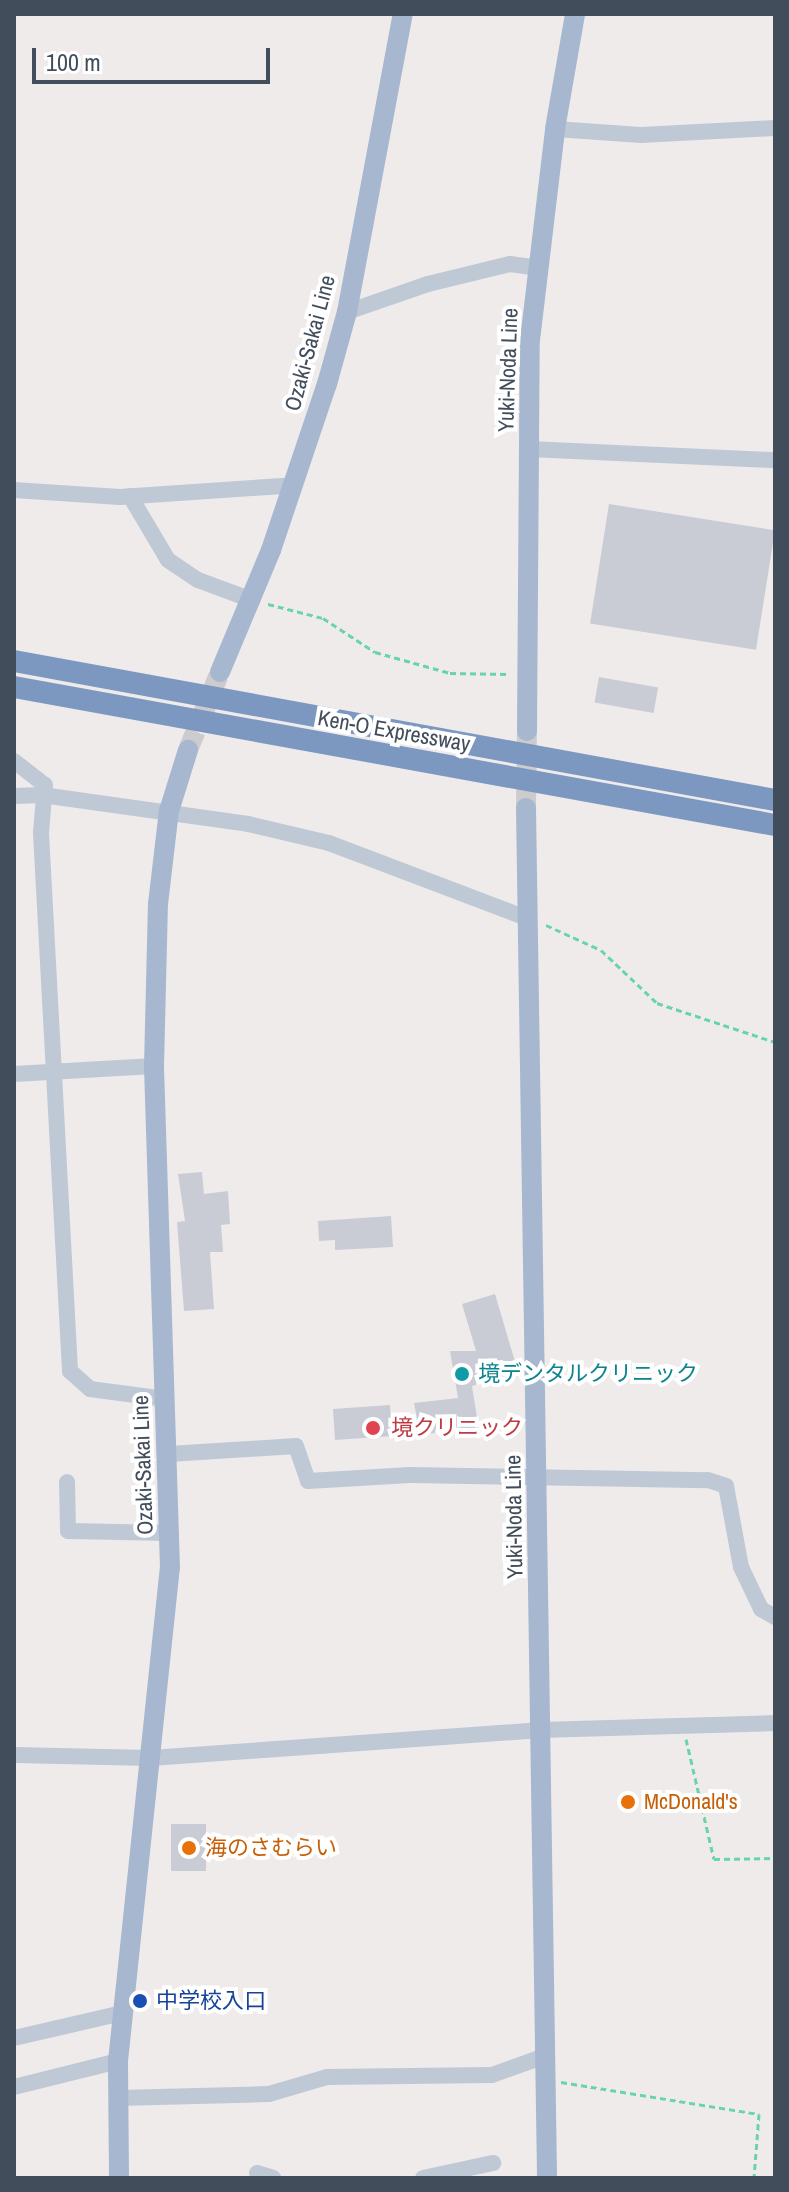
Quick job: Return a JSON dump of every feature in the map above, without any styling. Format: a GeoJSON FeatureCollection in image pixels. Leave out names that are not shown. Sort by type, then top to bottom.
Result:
{"type":"FeatureCollection","features":[{"type":"Feature","properties":{"kind":"highway","name":"Ken-O Expressway"},"geometry":{"type":"LineString","coordinates":[[14,661],[775,800]]}},
{"type":"Feature","properties":{"kind":"highway","name":"Ken-O Expressway"},"geometry":{"type":"LineString","coordinates":[[14,687],[775,825]]}},
{"type":"Feature","properties":{"kind":"main road","name":"Ozaki-Sakai Line"},"geometry":{"type":"LineString","coordinates":[[220,672],[252,600],[294,485],[347,312],[403,14]]}},
{"type":"Feature","properties":{"kind":"main road","name":"Yuki-Noda Line"},"geometry":{"type":"LineString","coordinates":[[527,731],[529,449],[537,268],[555,129],[575,14]]}},
{"type":"Feature","properties":{"kind":"main road","name":"Ozaki-Sakai Line"},"geometry":{"type":"LineString","coordinates":[[119,2178],[118,2061],[151,1758],[170,1533],[154,1066],[158,904],[169,811],[188,750]]}},
{"type":"Feature","properties":{"kind":"main road","name":"Yuki-Noda Line"},"geometry":{"type":"LineString","coordinates":[[526,808],[524,917],[538,1478],[547,2178]]}},
{"type":"Feature","properties":{"kind":"street"},"geometry":{"type":"LineString","coordinates":[[555,129],[641,135],[775,128]]}},
{"type":"Feature","properties":{"kind":"street"},"geometry":{"type":"LineString","coordinates":[[347,312],[428,284],[510,264],[537,268]]}},
{"type":"Feature","properties":{"kind":"street"},"geometry":{"type":"LineString","coordinates":[[529,449],[775,460]]}},
{"type":"Feature","properties":{"kind":"street"},"geometry":{"type":"LineString","coordinates":[[14,490],[130,496],[294,485]]}},
{"type":"Feature","properties":{"kind":"street"},"geometry":{"type":"LineString","coordinates":[[130,496],[168,560],[198,580],[252,600]]}},
{"type":"Feature","properties":{"kind":"street"},"geometry":{"type":"LineString","coordinates":[[14,761],[45,785],[42,795],[70,1371],[90,1389],[165,1399]]}},
{"type":"Feature","properties":{"kind":"street"},"geometry":{"type":"LineString","coordinates":[[14,796],[42,795],[169,811],[329,843],[524,917]]}},
{"type":"Feature","properties":{"kind":"street"},"geometry":{"type":"LineString","coordinates":[[14,1074],[154,1066]]}},
{"type":"Feature","properties":{"kind":"street"},"geometry":{"type":"LineString","coordinates":[[169,1454],[296,1446],[308,1481],[410,1475],[679,1478],[726,1486],[741,1567],[761,1609],[775,1617]]}},
{"type":"Feature","properties":{"kind":"street"},"geometry":{"type":"LineString","coordinates":[[67,1482],[68,1531],[170,1533]]}},
{"type":"Feature","properties":{"kind":"street"},"geometry":{"type":"LineString","coordinates":[[14,1755],[151,1758],[541,1730],[775,1723]]}},
{"type":"Feature","properties":{"kind":"street"},"geometry":{"type":"LineString","coordinates":[[14,2038],[122,2013]]}},
{"type":"Feature","properties":{"kind":"street"},"geometry":{"type":"LineString","coordinates":[[118,2098],[269,2094],[327,2077],[492,2075],[545,2056]]}},
{"type":"Feature","properties":{"kind":"street"},"geometry":{"type":"LineString","coordinates":[[14,2087],[118,2061]]}},
{"type":"Feature","properties":{"kind":"street"},"geometry":{"type":"LineString","coordinates":[[423,2178],[493,2163]]}},
{"type":"Feature","properties":{"kind":"path"},"geometry":{"type":"LineString","coordinates":[[252,600],[323,618],[375,652],[450,673],[527,675]]}},
{"type":"Feature","properties":{"kind":"path"},"geometry":{"type":"LineString","coordinates":[[524,917],[582,937],[657,1003],[775,1042]]}},
{"type":"Feature","properties":{"kind":"path"},"geometry":{"type":"LineString","coordinates":[[683,1725],[714,1859],[775,1858]]}},
{"type":"Feature","properties":{"kind":"path"},"geometry":{"type":"LineString","coordinates":[[546,2080],[759,2114],[754,2178]]}},
{"type":"Feature","properties":{"kind":"building"},"geometry":{"type":"Polygon","coordinates":[[[609,504],[775,530],[756,650],[590,624],[609,504]]]}},
{"type":"Feature","properties":{"kind":"building"},"geometry":{"type":"Polygon","coordinates":[[[599,677],[658,687],[654,713],[594,703],[599,677]]]}},
{"type":"Feature","properties":{"kind":"building"},"geometry":{"type":"Polygon","coordinates":[[[202,1172],[204,1194],[228,1191],[230,1224],[221,1225],[223,1252],[210,1252],[214,1309],[184,1311],[177,1222],[185,1221],[178,1174],[202,1172]]]}},
{"type":"Feature","properties":{"kind":"building"},"geometry":{"type":"Polygon","coordinates":[[[391,1216],[393,1247],[335,1250],[335,1240],[319,1241],[318,1221],[391,1216]]]}},
{"type":"Feature","properties":{"kind":"building"},"geometry":{"type":"Polygon","coordinates":[[[495,1294],[518,1372],[472,1386],[479,1430],[335,1440],[333,1409],[390,1405],[391,1421],[417,1419],[414,1403],[458,1398],[450,1351],[476,1351],[462,1304],[495,1294]]]}},
{"type":"Feature","properties":{"kind":"building","name":"海のさむらい"},"geometry":{"type":"Polygon","coordinates":[[[171,1824],[206,1824],[206,1871],[171,1871],[171,1824]]]}},
{"type":"Feature","properties":{"kind":"tunnel"},"geometry":{"type":"LineString","coordinates":[[188,750],[220,672]]}},
{"type":"Feature","properties":{"kind":"tunnel"},"geometry":{"type":"LineString","coordinates":[[526,808],[527,731]]}},
{"type":"Feature","properties":{"kind":"place","name":"境デンタルクリニック"},"geometry":{"type":"Point","coordinates":[462,1374]}},
{"type":"Feature","properties":{"kind":"place","name":"境クリニック"},"geometry":{"type":"Point","coordinates":[373,1428]}},
{"type":"Feature","properties":{"kind":"place","name":"McDonald's"},"geometry":{"type":"Point","coordinates":[628,1802]}},
{"type":"Feature","properties":{"kind":"place","name":"海のさむらい"},"geometry":{"type":"Point","coordinates":[189,1848]}},
{"type":"Feature","properties":{"kind":"place","name":"中学校入口"},"geometry":{"type":"Point","coordinates":[140,2001]}}]}
